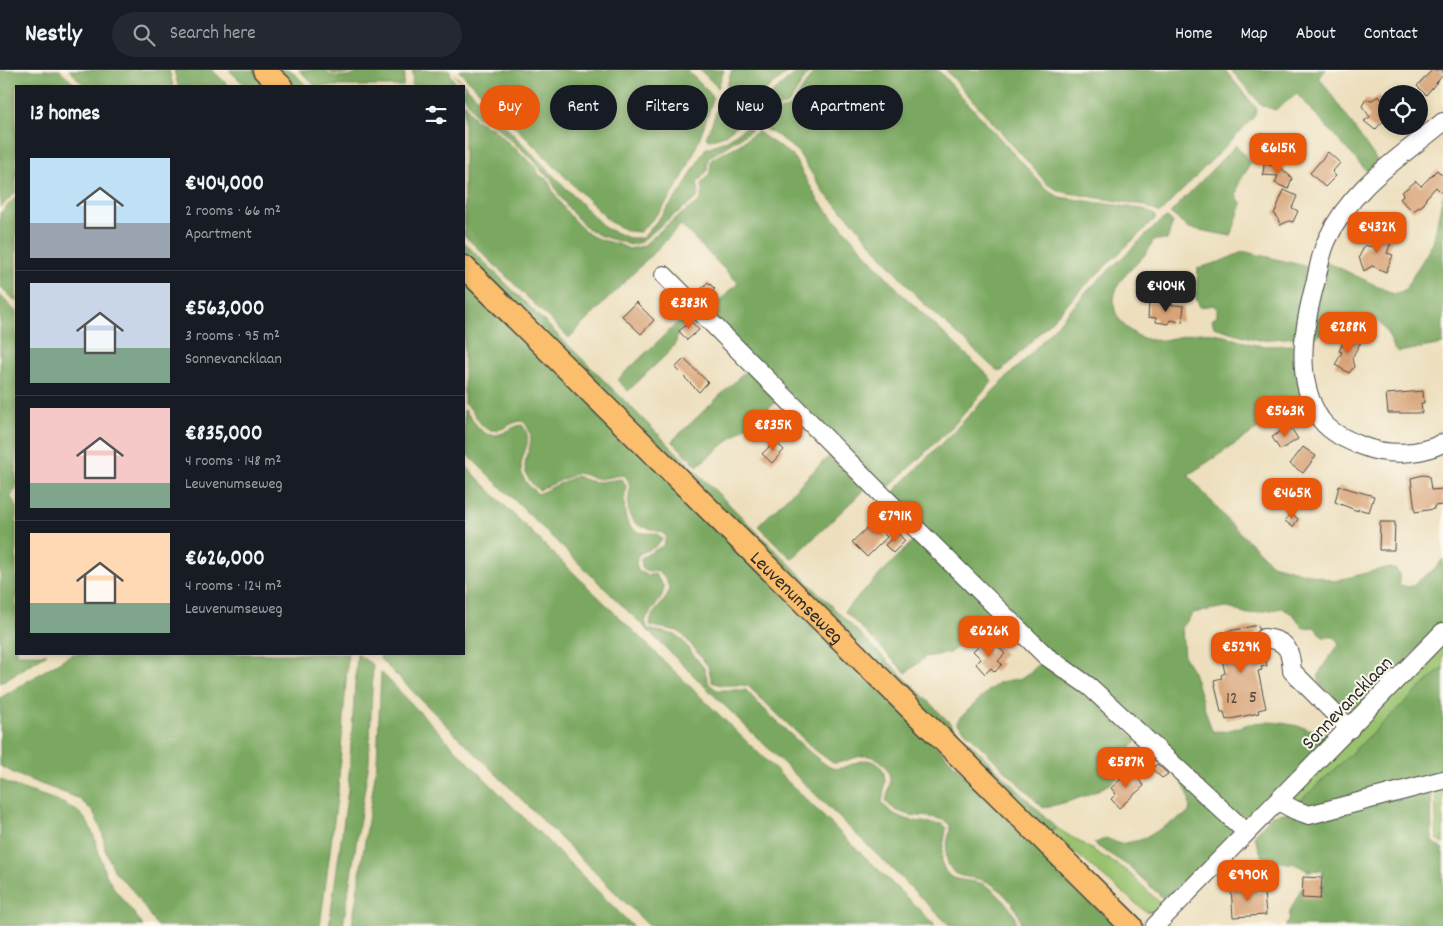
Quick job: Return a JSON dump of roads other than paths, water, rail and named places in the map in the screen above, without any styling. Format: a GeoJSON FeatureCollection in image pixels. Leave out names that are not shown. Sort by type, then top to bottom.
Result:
{"type":"FeatureCollection","features":[{"type":"Feature","properties":{"kind":"main road"},"geometry":{"type":"LineString","coordinates":[[264,70],[280,85]]}},
{"type":"Feature","properties":{"kind":"main road","name":"Leuvenumseweg"},"geometry":{"type":"LineString","coordinates":[[465,268],[1131,926]]}},
{"type":"Feature","properties":{"kind":"street"},"geometry":{"type":"LineString","coordinates":[[1443,122],[1360,190],[1341,216],[1327,239],[1321,256],[1309,306],[1304,343],[1309,396],[1322,420],[1333,432],[1373,451],[1394,453],[1413,451],[1443,443]]}},
{"type":"Feature","properties":{"kind":"street"},"geometry":{"type":"LineString","coordinates":[[664,275],[884,497],[1046,656],[1090,687],[1246,832]]}},
{"type":"Feature","properties":{"kind":"street","name":"Sonnevancklaan"},"geometry":{"type":"LineString","coordinates":[[1155,926],[1443,632]]}},
{"type":"Feature","properties":{"kind":"street"},"geometry":{"type":"LineString","coordinates":[[1264,638],[1277,640],[1291,654],[1292,671],[1350,729]]}},
{"type":"Feature","properties":{"kind":"street"},"geometry":{"type":"LineString","coordinates":[[1278,801],[1294,810],[1309,815],[1443,780]]}}]}
